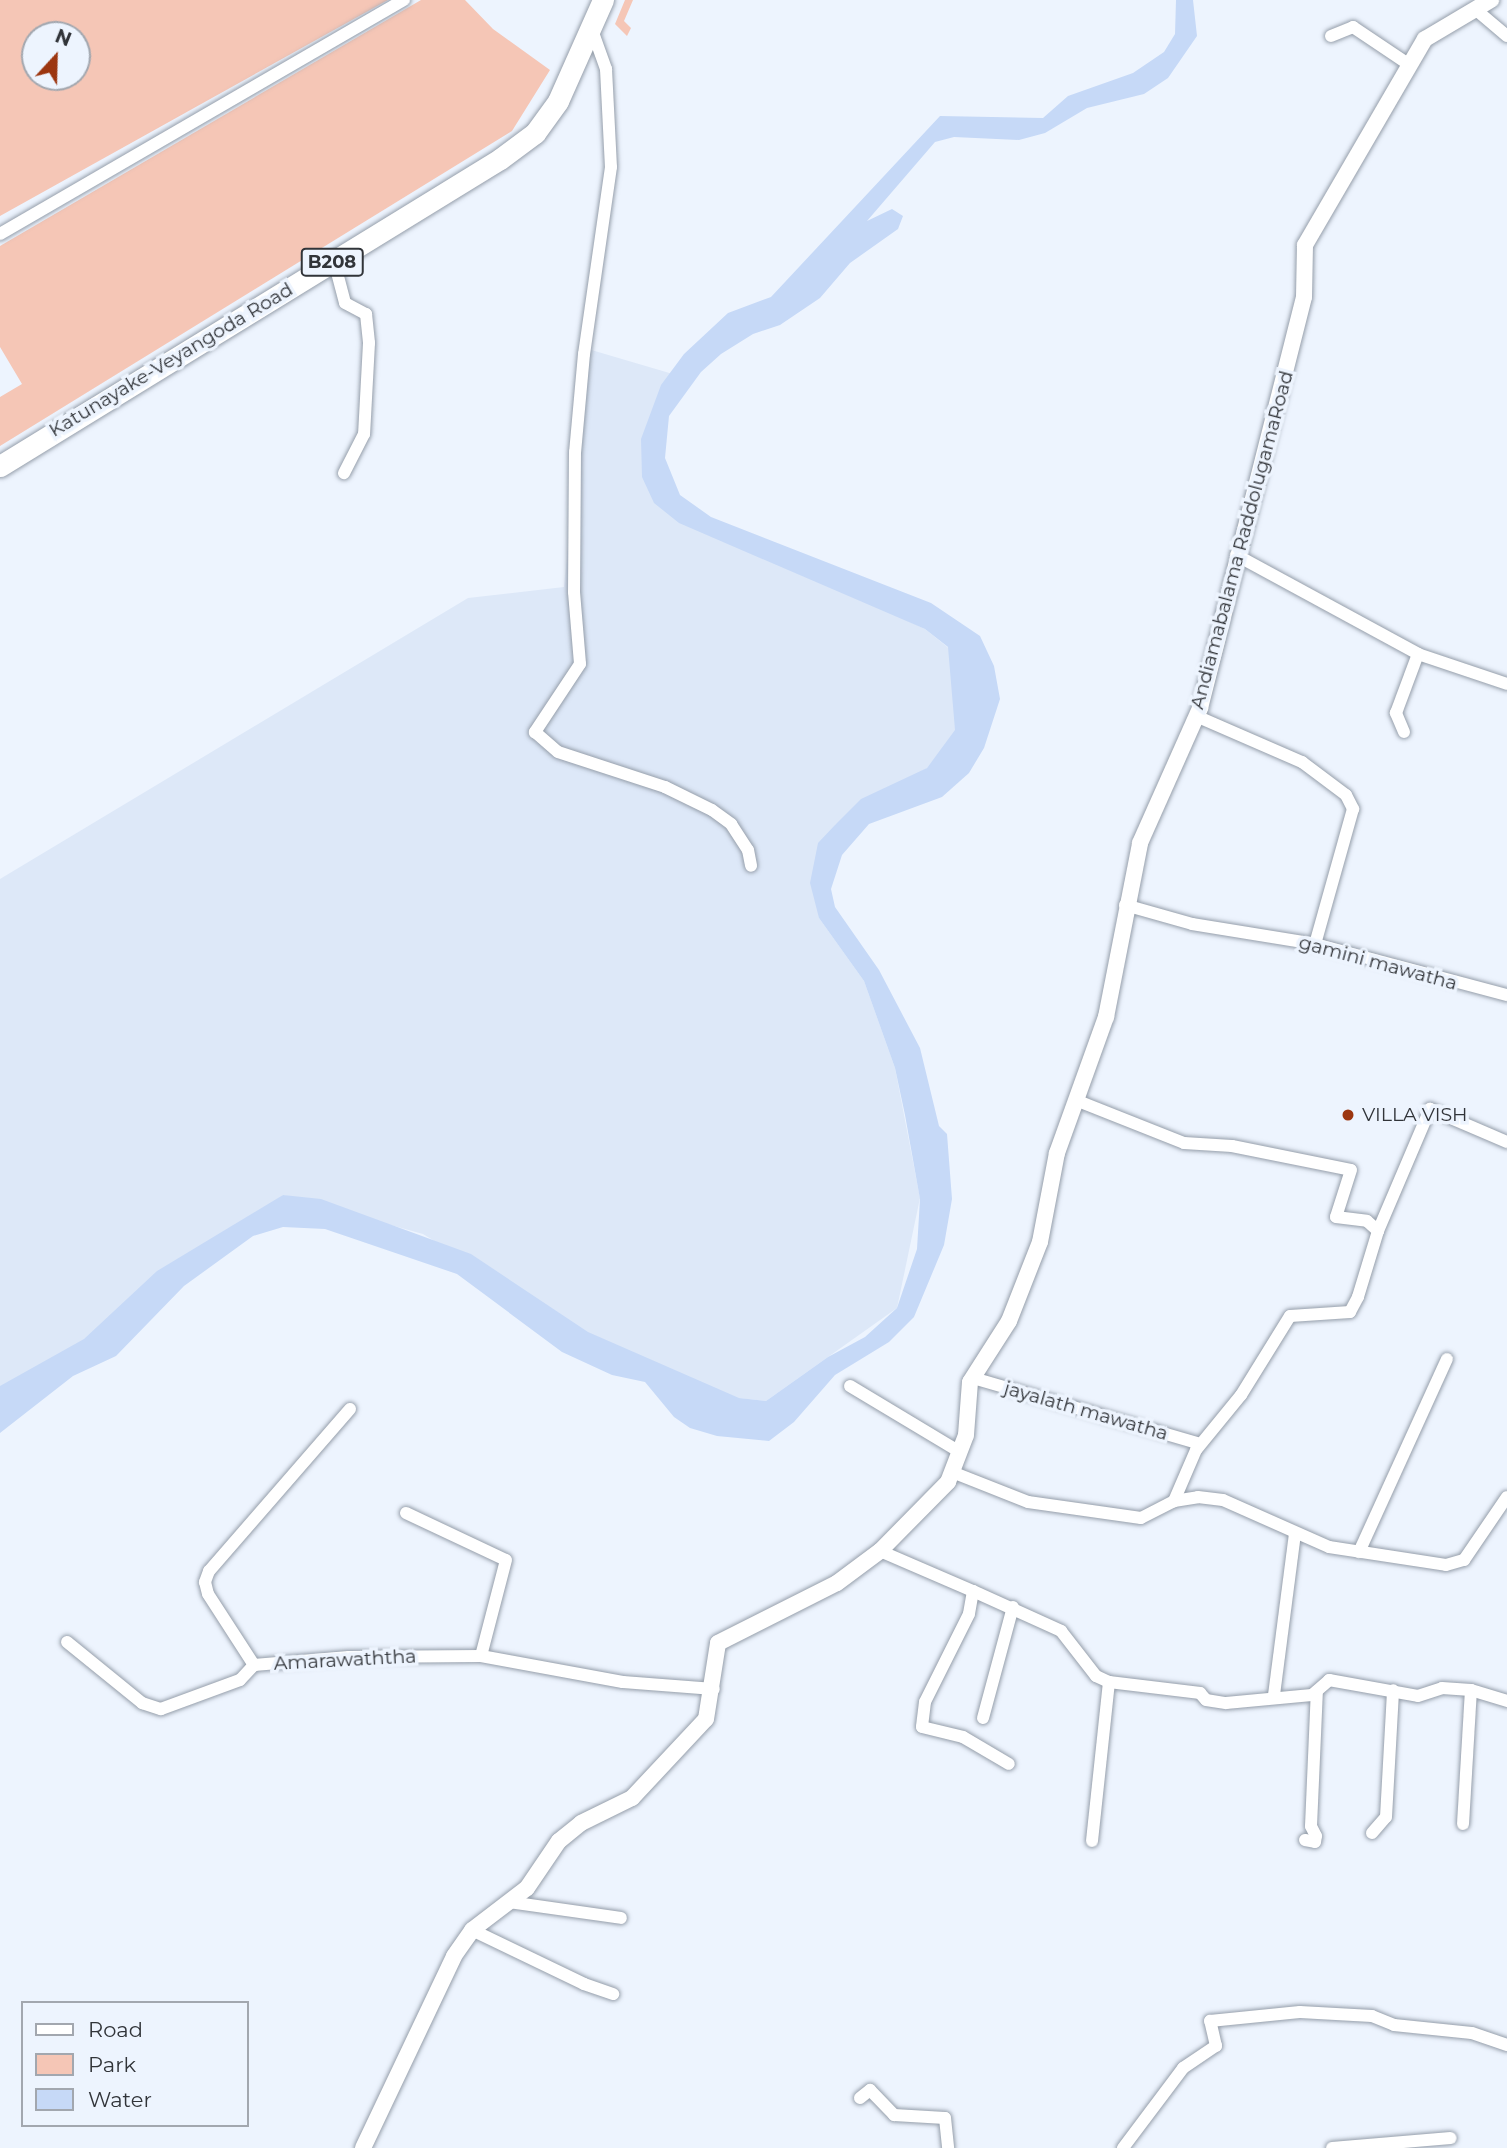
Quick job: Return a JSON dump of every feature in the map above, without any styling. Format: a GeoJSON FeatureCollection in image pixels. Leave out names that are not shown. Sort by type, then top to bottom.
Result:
{"type":"FeatureCollection","features":[{"type":"Feature","properties":{"kind":"main road","name":"Katunayake-Veyangoda Road"},"geometry":{"type":"LineString","coordinates":[[0,466],[500,159],[535,132],[558,101],[603,0]]}},
{"type":"Feature","properties":{"kind":"street"},"geometry":{"type":"LineString","coordinates":[[0,234],[404,0]]}},
{"type":"Feature","properties":{"kind":"street","name":"Andiamabalama RaddolugamaRoad"},"geometry":{"type":"LineString","coordinates":[[362,2148],[454,1956],[472,1930],[527,1888],[559,1840],[632,1798],[706,1719],[714,1689],[718,1643],[728,1634],[804,1600],[880,1551],[948,1482],[960,1452],[972,1378],[1009,1321],[1040,1242],[1057,1153],[1078,1101],[1106,1017],[1125,905],[1140,843],[1196,716],[1304,297],[1305,245],[1360,158],[1408,64],[1425,38],[1491,0]]}},
{"type":"Feature","properties":{"kind":"street"},"geometry":{"type":"LineString","coordinates":[[1475,9],[1507,36]]}},
{"type":"Feature","properties":{"kind":"street"},"geometry":{"type":"LineString","coordinates":[[591,27],[606,69],[611,167],[584,354],[575,452],[574,592],[580,664],[535,732],[558,752],[665,787],[712,810],[737,833],[748,850],[751,866]]}},
{"type":"Feature","properties":{"kind":"street"},"geometry":{"type":"LineString","coordinates":[[1331,36],[1353,27],[1408,64]]}},
{"type":"Feature","properties":{"kind":"street"},"geometry":{"type":"LineString","coordinates":[[334,261],[345,303],[366,314],[369,343],[364,434],[344,473]]}},
{"type":"Feature","properties":{"kind":"street"},"geometry":{"type":"LineString","coordinates":[[1236,555],[1418,654],[1507,684]]}},
{"type":"Feature","properties":{"kind":"street"},"geometry":{"type":"LineString","coordinates":[[1404,732],[1396,713],[1418,654]]}},
{"type":"Feature","properties":{"kind":"street"},"geometry":{"type":"LineString","coordinates":[[1196,716],[1302,762],[1346,795],[1353,809],[1315,944]]}},
{"type":"Feature","properties":{"kind":"street","name":"gamini mawatha"},"geometry":{"type":"LineString","coordinates":[[1125,905],[1192,925],[1315,944],[1507,995]]}},
{"type":"Feature","properties":{"kind":"street"},"geometry":{"type":"LineString","coordinates":[[1078,1101],[1184,1143],[1232,1146],[1351,1170],[1336,1217],[1367,1221],[1378,1231]]}},
{"type":"Feature","properties":{"kind":"street"},"geometry":{"type":"LineString","coordinates":[[1174,1501],[1200,1444],[1241,1395],[1290,1316],[1350,1312],[1359,1297],[1378,1231],[1430,1108],[1507,1142]]}},
{"type":"Feature","properties":{"kind":"street"},"geometry":{"type":"LineString","coordinates":[[1359,1552],[1447,1359]]}},
{"type":"Feature","properties":{"kind":"street","name":"jayalath mawatha"},"geometry":{"type":"LineString","coordinates":[[972,1378],[1200,1444]]}},
{"type":"Feature","properties":{"kind":"street"},"geometry":{"type":"LineString","coordinates":[[850,1386],[960,1452]]}},
{"type":"Feature","properties":{"kind":"street","name":"Amarawaththa"},"geometry":{"type":"LineString","coordinates":[[350,1409],[209,1570],[205,1582],[208,1594],[254,1665],[349,1657],[481,1656],[623,1682],[714,1689]]}},
{"type":"Feature","properties":{"kind":"street"},"geometry":{"type":"LineString","coordinates":[[952,1472],[1028,1502],[1141,1518],[1174,1501],[1198,1497],[1223,1500],[1294,1534],[1359,1552],[1446,1565],[1464,1560],[1507,1497]]}},
{"type":"Feature","properties":{"kind":"street"},"geometry":{"type":"LineString","coordinates":[[406,1513],[506,1560],[481,1656]]}},
{"type":"Feature","properties":{"kind":"street"},"geometry":{"type":"LineString","coordinates":[[1274,1695],[1294,1534]]}},
{"type":"Feature","properties":{"kind":"street"},"geometry":{"type":"LineString","coordinates":[[880,1551],[1013,1607],[1061,1631],[1096,1676],[1109,1682],[1200,1693],[1206,1700],[1226,1703],[1274,1695],[1312,1695],[1329,1680],[1418,1696],[1442,1688],[1471,1690],[1507,1701]]}},
{"type":"Feature","properties":{"kind":"street"},"geometry":{"type":"LineString","coordinates":[[973,1591],[969,1614],[925,1702],[922,1727],[963,1737],[1009,1764]]}},
{"type":"Feature","properties":{"kind":"street"},"geometry":{"type":"LineString","coordinates":[[983,1718],[1013,1607]]}},
{"type":"Feature","properties":{"kind":"street"},"geometry":{"type":"LineString","coordinates":[[67,1642],[142,1703],[161,1709],[240,1680],[254,1665]]}},
{"type":"Feature","properties":{"kind":"street"},"geometry":{"type":"LineString","coordinates":[[1092,1841],[1109,1682]]}},
{"type":"Feature","properties":{"kind":"street"},"geometry":{"type":"LineString","coordinates":[[1372,1833],[1387,1817],[1394,1690]]}},
{"type":"Feature","properties":{"kind":"street"},"geometry":{"type":"LineString","coordinates":[[1463,1824],[1471,1690]]}},
{"type":"Feature","properties":{"kind":"street"},"geometry":{"type":"LineString","coordinates":[[1305,1840],[1315,1842],[1316,1836],[1311,1826],[1317,1691]]}},
{"type":"Feature","properties":{"kind":"street"},"geometry":{"type":"LineString","coordinates":[[509,1902],[621,1918]]}},
{"type":"Feature","properties":{"kind":"street"},"geometry":{"type":"LineString","coordinates":[[472,1930],[584,1984],[613,1994]]}},
{"type":"Feature","properties":{"kind":"street"},"geometry":{"type":"LineString","coordinates":[[1123,2148],[1183,2067],[1216,2046],[1210,2021],[1300,2012],[1372,2016],[1394,2025],[1472,2033],[1507,2045]]}},
{"type":"Feature","properties":{"kind":"street"},"geometry":{"type":"LineString","coordinates":[[860,2098],[870,2091],[894,2115],[945,2118],[948,2148]]}},
{"type":"Feature","properties":{"kind":"street"},"geometry":{"type":"LineString","coordinates":[[1332,2148],[1451,2138]]}},
{"type":"Feature","properties":{"kind":"shaded area"},"geometry":{"type":"Polygon","coordinates":[[[588,349],[683,377],[659,408],[655,503],[925,629],[961,658],[969,716],[927,768],[835,825],[819,918],[864,981],[895,1068],[920,1198],[897,1308],[766,1401],[681,1392],[423,1234],[283,1195],[0,1404],[0,879],[468,598],[564,587],[588,349]]]}},
{"type":"Feature","properties":{"kind":"green space"},"geometry":{"type":"Polygon","coordinates":[[[0,0],[388,0],[0,216],[0,0]]]}},
{"type":"Feature","properties":{"kind":"green space"},"geometry":{"type":"Polygon","coordinates":[[[421,0],[465,0],[493,29],[550,70],[512,131],[0,446],[0,397],[22,384],[0,347],[0,246],[421,0]]]}},
{"type":"Feature","properties":{"kind":"green space"},"geometry":{"type":"Polygon","coordinates":[[[625,0],[633,0],[624,21],[631,28],[627,36],[615,24],[625,0]]]}},
{"type":"Feature","properties":{"kind":"water"},"geometry":{"type":"Polygon","coordinates":[[[1176,0],[1193,0],[1197,36],[1168,78],[1144,94],[1087,108],[1045,133],[1019,140],[954,137],[935,142],[867,221],[892,209],[903,216],[898,229],[850,263],[820,298],[780,325],[753,334],[721,354],[701,372],[669,416],[665,458],[680,495],[711,517],[931,603],[980,636],[994,666],[1000,699],[984,748],[969,773],[942,797],[869,824],[842,855],[831,889],[835,907],[879,970],[920,1048],[939,1126],[947,1134],[952,1199],[944,1245],[914,1317],[889,1342],[835,1375],[794,1422],[769,1441],[717,1436],[690,1428],[674,1417],[645,1382],[612,1375],[562,1352],[457,1274],[325,1229],[283,1227],[253,1236],[184,1286],[116,1356],[73,1376],[0,1433],[0,1386],[84,1339],[157,1271],[283,1195],[321,1199],[471,1254],[588,1332],[739,1398],[766,1401],[828,1357],[865,1337],[897,1308],[917,1249],[920,1199],[905,1115],[895,1068],[864,981],[819,918],[810,883],[818,843],[835,825],[861,799],[927,768],[955,730],[948,647],[925,629],[679,523],[654,503],[642,477],[641,439],[661,385],[684,354],[728,313],[771,297],[940,116],[1043,118],[1068,96],[1133,73],[1164,52],[1175,34],[1176,0]]]}},
{"type":"Feature","properties":{"kind":"place","name":"VILLA VISH"},"geometry":{"type":"Point","coordinates":[1348,1115]}}]}
